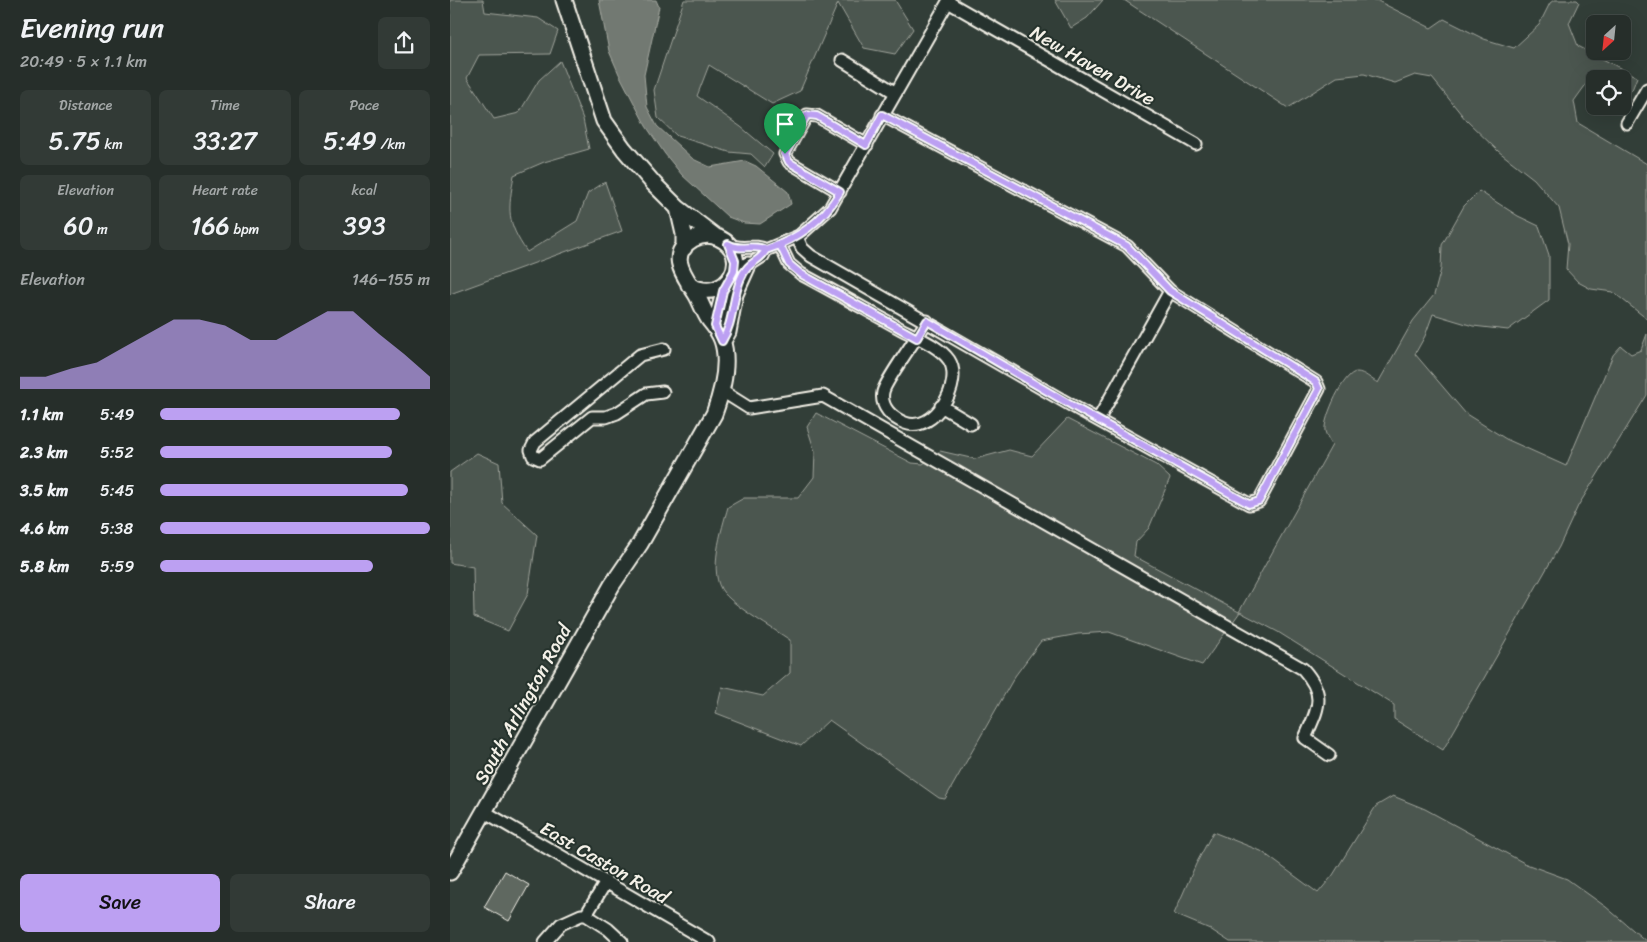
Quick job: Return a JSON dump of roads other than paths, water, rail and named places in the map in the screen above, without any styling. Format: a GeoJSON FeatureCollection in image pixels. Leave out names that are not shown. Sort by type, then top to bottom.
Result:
{"type":"FeatureCollection","features":[{"type":"Feature","properties":{"kind":"main road"},"geometry":{"type":"LineString","coordinates":[[564,0],[604,121],[624,149],[678,208],[722,240],[735,261],[715,326]]}},
{"type":"Feature","properties":{"kind":"main road"},"geometry":{"type":"LineString","coordinates":[[678,208],[684,234],[684,248],[680,260],[680,270],[710,321],[715,326],[722,341]]}},
{"type":"Feature","properties":{"kind":"main road"},"geometry":{"type":"LineString","coordinates":[[684,248],[694,239],[702,236],[722,240]]}},
{"type":"Feature","properties":{"kind":"main road"},"geometry":{"type":"LineString","coordinates":[[722,341],[728,332],[735,294],[748,265]]}},
{"type":"Feature","properties":{"kind":"main road"},"geometry":{"type":"LineString","coordinates":[[689,285],[706,291],[715,290],[729,281]]}},
{"type":"Feature","properties":{"kind":"main road","name":"South Arlington Road"},"geometry":{"type":"LineString","coordinates":[[450,872],[607,594],[714,414],[722,391],[724,372],[722,341]]}},
{"type":"Feature","properties":{"kind":"street"},"geometry":{"type":"LineString","coordinates":[[729,281],[748,265],[763,256],[766,250],[797,237],[813,226],[830,208],[948,1]]}},
{"type":"Feature","properties":{"kind":"street","name":"New Haven Drive"},"geometry":{"type":"LineString","coordinates":[[948,1],[1196,144]]}},
{"type":"Feature","properties":{"kind":"street"},"geometry":{"type":"LineString","coordinates":[[842,60],[896,94]]}},
{"type":"Feature","properties":{"kind":"street"},"geometry":{"type":"LineString","coordinates":[[1626,123],[1647,89]]}},
{"type":"Feature","properties":{"kind":"street"},"geometry":{"type":"LineString","coordinates":[[840,192],[789,162],[785,154],[807,115],[817,116],[866,145]]}},
{"type":"Feature","properties":{"kind":"street"},"geometry":{"type":"LineString","coordinates":[[797,237],[802,248],[811,256],[1098,420],[1249,504],[1259,501],[1319,389],[1316,382],[1170,291],[1127,246],[882,115]]}},
{"type":"Feature","properties":{"kind":"street"},"geometry":{"type":"LineString","coordinates":[[722,240],[734,248],[760,247],[766,250]]}},
{"type":"Feature","properties":{"kind":"street"},"geometry":{"type":"LineString","coordinates":[[780,245],[789,264],[801,274],[917,338],[948,358],[953,368],[954,380],[941,406],[932,420],[922,424],[908,424],[897,420],[887,412],[882,401],[883,390],[917,338],[927,321]]}},
{"type":"Feature","properties":{"kind":"street"},"geometry":{"type":"LineString","coordinates":[[1098,420],[1170,291]]}},
{"type":"Feature","properties":{"kind":"street"},"geometry":{"type":"LineString","coordinates":[[663,392],[646,394],[617,413],[606,417],[592,417],[540,459],[532,456],[531,450],[535,442],[640,355],[664,349]]}},
{"type":"Feature","properties":{"kind":"street"},"geometry":{"type":"LineString","coordinates":[[722,391],[749,408],[823,396],[1303,669],[1315,683],[1320,702],[1305,738],[1330,755]]}},
{"type":"Feature","properties":{"kind":"street"},"geometry":{"type":"LineString","coordinates":[[941,406],[971,424]]}},
{"type":"Feature","properties":{"kind":"street","name":"East Caston Road"},"geometry":{"type":"LineString","coordinates":[[485,812],[709,942]]}},
{"type":"Feature","properties":{"kind":"street"},"geometry":{"type":"LineString","coordinates":[[586,915],[606,882]]}},
{"type":"Feature","properties":{"kind":"street"},"geometry":{"type":"LineString","coordinates":[[545,942],[561,924],[576,916],[586,915],[619,937],[622,942]]}}]}
